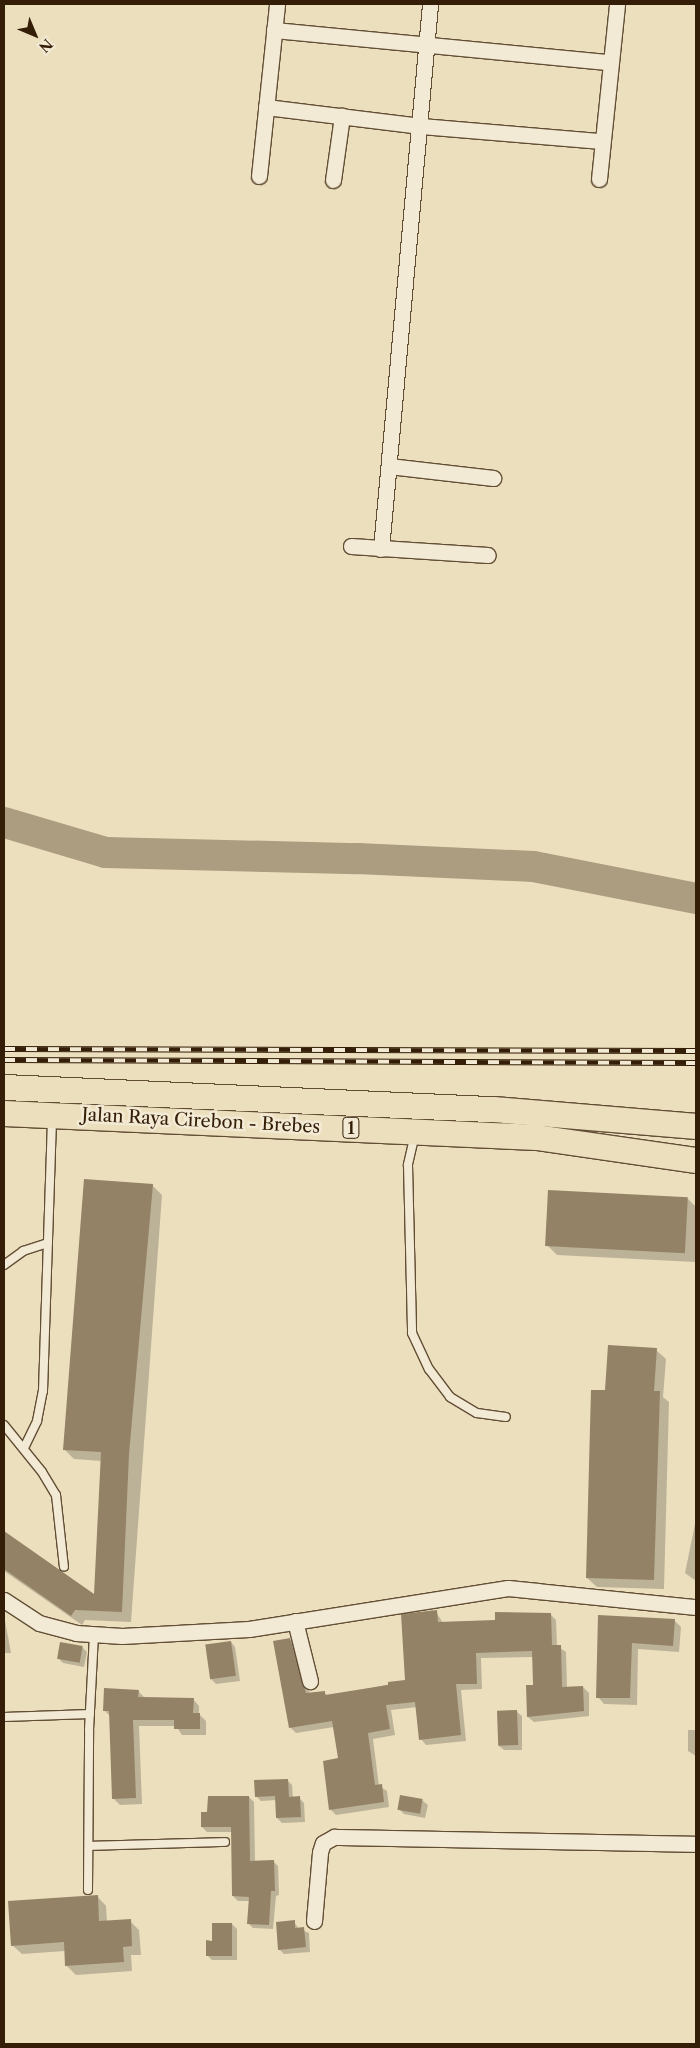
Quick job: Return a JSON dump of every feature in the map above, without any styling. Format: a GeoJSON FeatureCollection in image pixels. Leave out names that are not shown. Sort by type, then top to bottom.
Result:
{"type":"FeatureCollection","features":[{"type":"Feature","properties":{"kind":"highway","name":"Jalan Raya Cirebon - Brebes"},"geometry":{"type":"LineString","coordinates":[[4,1086],[415,1117],[696,1160]]}},
{"type":"Feature","properties":{"kind":"highway","name":"Jalan Raya Cirebon - Brebes"},"geometry":{"type":"LineString","coordinates":[[4,1112],[52,1115],[415,1117],[594,1115],[696,1126]]}},
{"type":"Feature","properties":{"kind":"street"},"geometry":{"type":"LineString","coordinates":[[259,176],[277,4]]}},
{"type":"Feature","properties":{"kind":"street"},"geometry":{"type":"LineString","coordinates":[[381,548],[421,126],[430,4]]}},
{"type":"Feature","properties":{"kind":"street"},"geometry":{"type":"LineString","coordinates":[[599,179],[609,62],[617,4]]}},
{"type":"Feature","properties":{"kind":"street"},"geometry":{"type":"LineString","coordinates":[[274,30],[609,62]]}},
{"type":"Feature","properties":{"kind":"street"},"geometry":{"type":"LineString","coordinates":[[266,107],[421,126],[601,142]]}},
{"type":"Feature","properties":{"kind":"street"},"geometry":{"type":"LineString","coordinates":[[333,180],[342,116]]}},
{"type":"Feature","properties":{"kind":"street"},"geometry":{"type":"LineString","coordinates":[[389,466],[493,478]]}},
{"type":"Feature","properties":{"kind":"street"},"geometry":{"type":"LineString","coordinates":[[351,546],[488,555]]}},
{"type":"Feature","properties":{"kind":"street"},"geometry":{"type":"LineString","coordinates":[[4,1600],[39,1622],[94,1635],[207,1632],[508,1588],[696,1607]]}},
{"type":"Feature","properties":{"kind":"street"},"geometry":{"type":"LineString","coordinates":[[295,1620],[310,1681]]}},
{"type":"Feature","properties":{"kind":"street"},"geometry":{"type":"LineString","coordinates":[[314,1921],[320,1852],[323,1843],[334,1837],[696,1844]]}},
{"type":"Feature","properties":{"kind":"lane"},"geometry":{"type":"LineString","coordinates":[[24,1448],[37,1421],[43,1391],[52,1115]]}},
{"type":"Feature","properties":{"kind":"lane"},"geometry":{"type":"LineString","coordinates":[[415,1117],[408,1165],[412,1333],[429,1369],[450,1397],[478,1412],[506,1417]]}},
{"type":"Feature","properties":{"kind":"lane"},"geometry":{"type":"LineString","coordinates":[[4,1265],[23,1251],[48,1244]]}},
{"type":"Feature","properties":{"kind":"lane"},"geometry":{"type":"LineString","coordinates":[[4,1425],[24,1448],[56,1495],[64,1567]]}},
{"type":"Feature","properties":{"kind":"lane"},"geometry":{"type":"LineString","coordinates":[[88,1890],[90,1714],[94,1635]]}},
{"type":"Feature","properties":{"kind":"lane"},"geometry":{"type":"LineString","coordinates":[[4,1717],[90,1714]]}},
{"type":"Feature","properties":{"kind":"lane"},"geometry":{"type":"LineString","coordinates":[[90,1846],[226,1842]]}},
{"type":"Feature","properties":{"kind":"building"},"geometry":{"type":"Polygon","coordinates":[[[84,1179],[153,1184],[129,1454],[122,1612],[75,1610],[71,1616],[4,1569],[4,1531],[94,1594],[101,1452],[63,1450],[84,1179]]]}},
{"type":"Feature","properties":{"kind":"building"},"geometry":{"type":"Polygon","coordinates":[[[548,1190],[688,1197],[685,1253],[545,1246],[548,1190]]]}},
{"type":"Feature","properties":{"kind":"building"},"geometry":{"type":"Polygon","coordinates":[[[608,1345],[657,1348],[654,1391],[660,1391],[654,1580],[586,1578],[591,1390],[605,1390],[608,1345]]]}},
{"type":"Feature","properties":{"kind":"building"},"geometry":{"type":"Polygon","coordinates":[[[437,1610],[438,1622],[495,1620],[495,1612],[551,1613],[552,1645],[561,1645],[562,1687],[583,1686],[584,1711],[527,1717],[526,1685],[533,1685],[532,1651],[476,1653],[477,1684],[456,1684],[461,1735],[419,1740],[415,1702],[386,1705],[390,1729],[368,1733],[375,1785],[382,1784],[384,1802],[329,1810],[323,1761],[338,1758],[332,1721],[289,1728],[273,1641],[290,1638],[306,1693],[325,1691],[325,1695],[388,1685],[388,1682],[405,1680],[401,1614],[437,1610]]]}},
{"type":"Feature","properties":{"kind":"building"},"geometry":{"type":"Polygon","coordinates":[[[598,1615],[675,1619],[673,1646],[632,1643],[630,1698],[596,1698],[598,1615]]]}},
{"type":"Feature","properties":{"kind":"building"},"geometry":{"type":"Polygon","coordinates":[[[231,1641],[236,1676],[210,1679],[205,1645],[231,1641]]]}},
{"type":"Feature","properties":{"kind":"building"},"geometry":{"type":"Polygon","coordinates":[[[60,1642],[83,1646],[80,1663],[57,1659],[60,1642]]]}},
{"type":"Feature","properties":{"kind":"building"},"geometry":{"type":"Polygon","coordinates":[[[104,1688],[139,1690],[138,1697],[194,1698],[193,1713],[200,1713],[200,1729],[174,1729],[174,1720],[133,1720],[136,1798],[112,1799],[109,1711],[103,1711],[104,1688]]]}},
{"type":"Feature","properties":{"kind":"building"},"geometry":{"type":"Polygon","coordinates":[[[517,1710],[518,1745],[498,1746],[497,1711],[517,1710]]]}},
{"type":"Feature","properties":{"kind":"building"},"geometry":{"type":"Polygon","coordinates":[[[288,1779],[289,1797],[300,1796],[301,1817],[276,1818],[275,1796],[255,1797],[254,1780],[288,1779]]]}},
{"type":"Feature","properties":{"kind":"building"},"geometry":{"type":"Polygon","coordinates":[[[400,1795],[423,1799],[420,1814],[397,1810],[400,1795]]]}},
{"type":"Feature","properties":{"kind":"building"},"geometry":{"type":"Polygon","coordinates":[[[208,1796],[249,1796],[250,1861],[274,1860],[275,1891],[271,1891],[269,1925],[247,1924],[249,1897],[232,1896],[231,1827],[201,1827],[201,1812],[207,1812],[208,1796]]]}},
{"type":"Feature","properties":{"kind":"building"},"geometry":{"type":"Polygon","coordinates":[[[98,1895],[99,1921],[131,1919],[132,1946],[123,1947],[124,1962],[65,1966],[64,1942],[11,1946],[8,1901],[98,1895]]]}},
{"type":"Feature","properties":{"kind":"building"},"geometry":{"type":"Polygon","coordinates":[[[295,1920],[295,1928],[304,1927],[306,1947],[278,1950],[276,1922],[295,1920]]]}},
{"type":"Feature","properties":{"kind":"building"},"geometry":{"type":"Polygon","coordinates":[[[212,1923],[232,1923],[232,1956],[206,1956],[206,1940],[212,1941],[212,1923]]]}},
{"type":"Feature","properties":{"kind":"waterway"},"geometry":{"type":"LineString","coordinates":[[4,822],[105,852],[357,858],[533,866],[696,898]]}},
{"type":"Feature","properties":{"kind":"railway"},"geometry":{"type":"LineString","coordinates":[[4,1049],[696,1051]]}},
{"type":"Feature","properties":{"kind":"railway"},"geometry":{"type":"LineString","coordinates":[[4,1060],[696,1063]]}}]}
